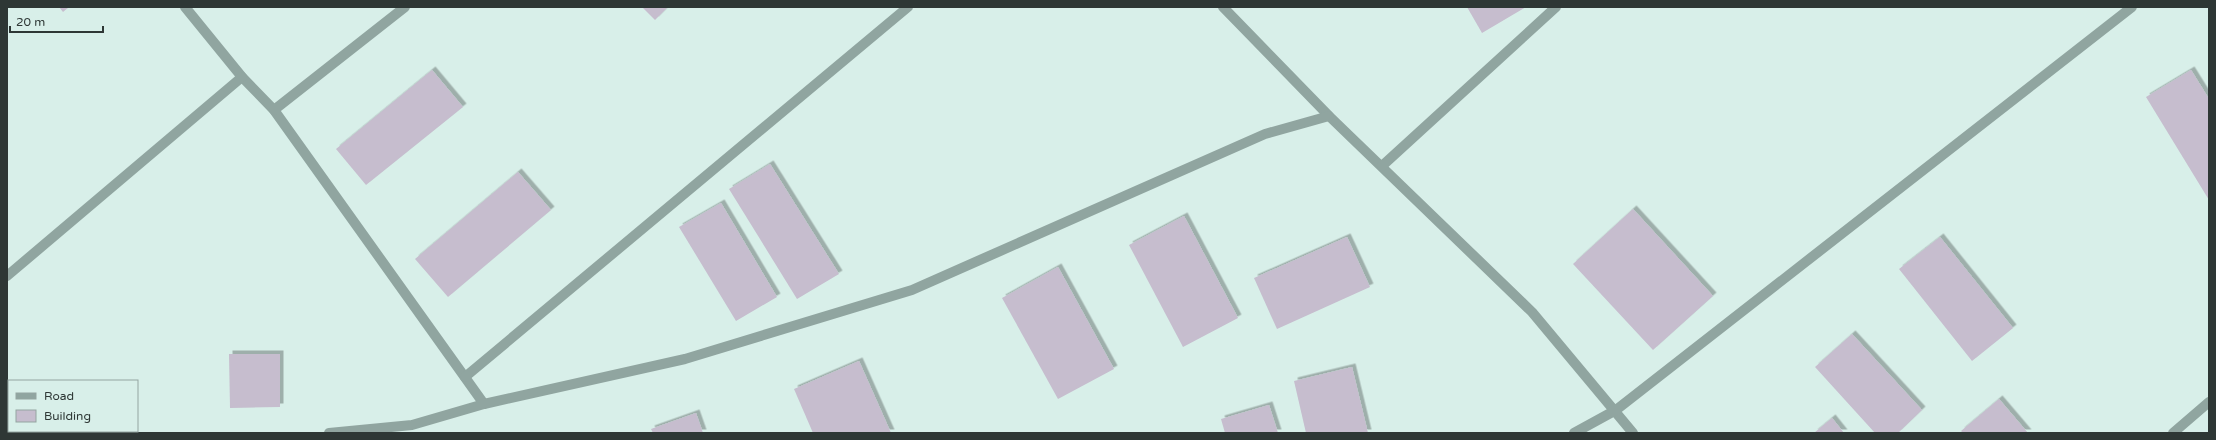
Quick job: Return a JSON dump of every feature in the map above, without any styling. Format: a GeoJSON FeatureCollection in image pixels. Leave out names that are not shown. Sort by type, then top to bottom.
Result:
{"type":"FeatureCollection","features":[{"type":"Feature","properties":{"kind":"street"},"geometry":{"type":"LineString","coordinates":[[185,7],[242,77],[274,110],[484,404]]}},
{"type":"Feature","properties":{"kind":"street"},"geometry":{"type":"LineString","coordinates":[[274,110],[405,7]]}},
{"type":"Feature","properties":{"kind":"street"},"geometry":{"type":"LineString","coordinates":[[465,377],[908,7]]}},
{"type":"Feature","properties":{"kind":"street"},"geometry":{"type":"LineString","coordinates":[[1223,7],[1329,116],[1532,312],[1616,410],[1633,433]]}},
{"type":"Feature","properties":{"kind":"street"},"geometry":{"type":"LineString","coordinates":[[1382,166],[1556,7]]}},
{"type":"Feature","properties":{"kind":"street"},"geometry":{"type":"LineString","coordinates":[[1574,433],[1616,410],[2132,7]]}},
{"type":"Feature","properties":{"kind":"street"},"geometry":{"type":"LineString","coordinates":[[7,276],[242,77]]}},
{"type":"Feature","properties":{"kind":"street"},"geometry":{"type":"LineString","coordinates":[[329,433],[412,425],[484,404],[685,359],[912,290],[1265,134],[1329,116]]}},
{"type":"Feature","properties":{"kind":"street"},"geometry":{"type":"LineString","coordinates":[[2173,433],[2209,402]]}},
{"type":"Feature","properties":{"kind":"building"},"geometry":{"type":"Polygon","coordinates":[[[59,7],[69,7],[63,12],[59,7]]]}},
{"type":"Feature","properties":{"kind":"building"},"geometry":{"type":"Polygon","coordinates":[[[642,7],[668,7],[655,20],[642,7]]]}},
{"type":"Feature","properties":{"kind":"building"},"geometry":{"type":"Polygon","coordinates":[[[1467,7],[1526,7],[1482,33],[1467,7]]]}},
{"type":"Feature","properties":{"kind":"building"},"geometry":{"type":"Polygon","coordinates":[[[432,70],[463,107],[366,185],[336,149],[432,70]]]}},
{"type":"Feature","properties":{"kind":"building"},"geometry":{"type":"Polygon","coordinates":[[[2191,70],[2209,99],[2209,200],[2146,97],[2191,70]]]}},
{"type":"Feature","properties":{"kind":"building"},"geometry":{"type":"Polygon","coordinates":[[[770,164],[839,274],[797,299],[729,189],[770,164]]]}},
{"type":"Feature","properties":{"kind":"building"},"geometry":{"type":"Polygon","coordinates":[[[518,172],[551,210],[448,297],[415,259],[518,172]]]}},
{"type":"Feature","properties":{"kind":"building"},"geometry":{"type":"Polygon","coordinates":[[[721,203],[777,297],[736,321],[679,227],[721,203]]]}},
{"type":"Feature","properties":{"kind":"building"},"geometry":{"type":"Polygon","coordinates":[[[1633,209],[1713,296],[1653,350],[1573,264],[1633,209]]]}},
{"type":"Feature","properties":{"kind":"building"},"geometry":{"type":"Polygon","coordinates":[[[1184,216],[1238,318],[1183,347],[1129,245],[1184,216]]]}},
{"type":"Feature","properties":{"kind":"building"},"geometry":{"type":"Polygon","coordinates":[[[1347,237],[1370,287],[1277,329],[1254,278],[1347,237]]]}},
{"type":"Feature","properties":{"kind":"building"},"geometry":{"type":"Polygon","coordinates":[[[1940,237],[2013,328],[1972,361],[1899,269],[1940,237]]]}},
{"type":"Feature","properties":{"kind":"building"},"geometry":{"type":"Polygon","coordinates":[[[1058,267],[1114,369],[1058,399],[1002,298],[1058,267]]]}},
{"type":"Feature","properties":{"kind":"building"},"geometry":{"type":"Polygon","coordinates":[[[1852,334],[1922,410],[1898,433],[1875,433],[1815,367],[1852,334]]]}},
{"type":"Feature","properties":{"kind":"building"},"geometry":{"type":"Polygon","coordinates":[[[229,354],[280,354],[280,407],[230,408],[229,354]]]}},
{"type":"Feature","properties":{"kind":"building"},"geometry":{"type":"Polygon","coordinates":[[[859,361],[891,433],[813,433],[794,389],[859,361]]]}},
{"type":"Feature","properties":{"kind":"building"},"geometry":{"type":"Polygon","coordinates":[[[1352,367],[1368,433],[1306,433],[1294,381],[1352,367]]]}},
{"type":"Feature","properties":{"kind":"building"},"geometry":{"type":"Polygon","coordinates":[[[1999,399],[2028,433],[1963,433],[1961,431],[1999,399]]]}},
{"type":"Feature","properties":{"kind":"building"},"geometry":{"type":"Polygon","coordinates":[[[1269,405],[1278,433],[1225,433],[1221,419],[1269,405]]]}},
{"type":"Feature","properties":{"kind":"building"},"geometry":{"type":"Polygon","coordinates":[[[696,413],[703,433],[653,433],[651,429],[696,413]]]}},
{"type":"Feature","properties":{"kind":"building"},"geometry":{"type":"Polygon","coordinates":[[[1832,418],[1844,433],[1814,433],[1832,418]]]}}]}
